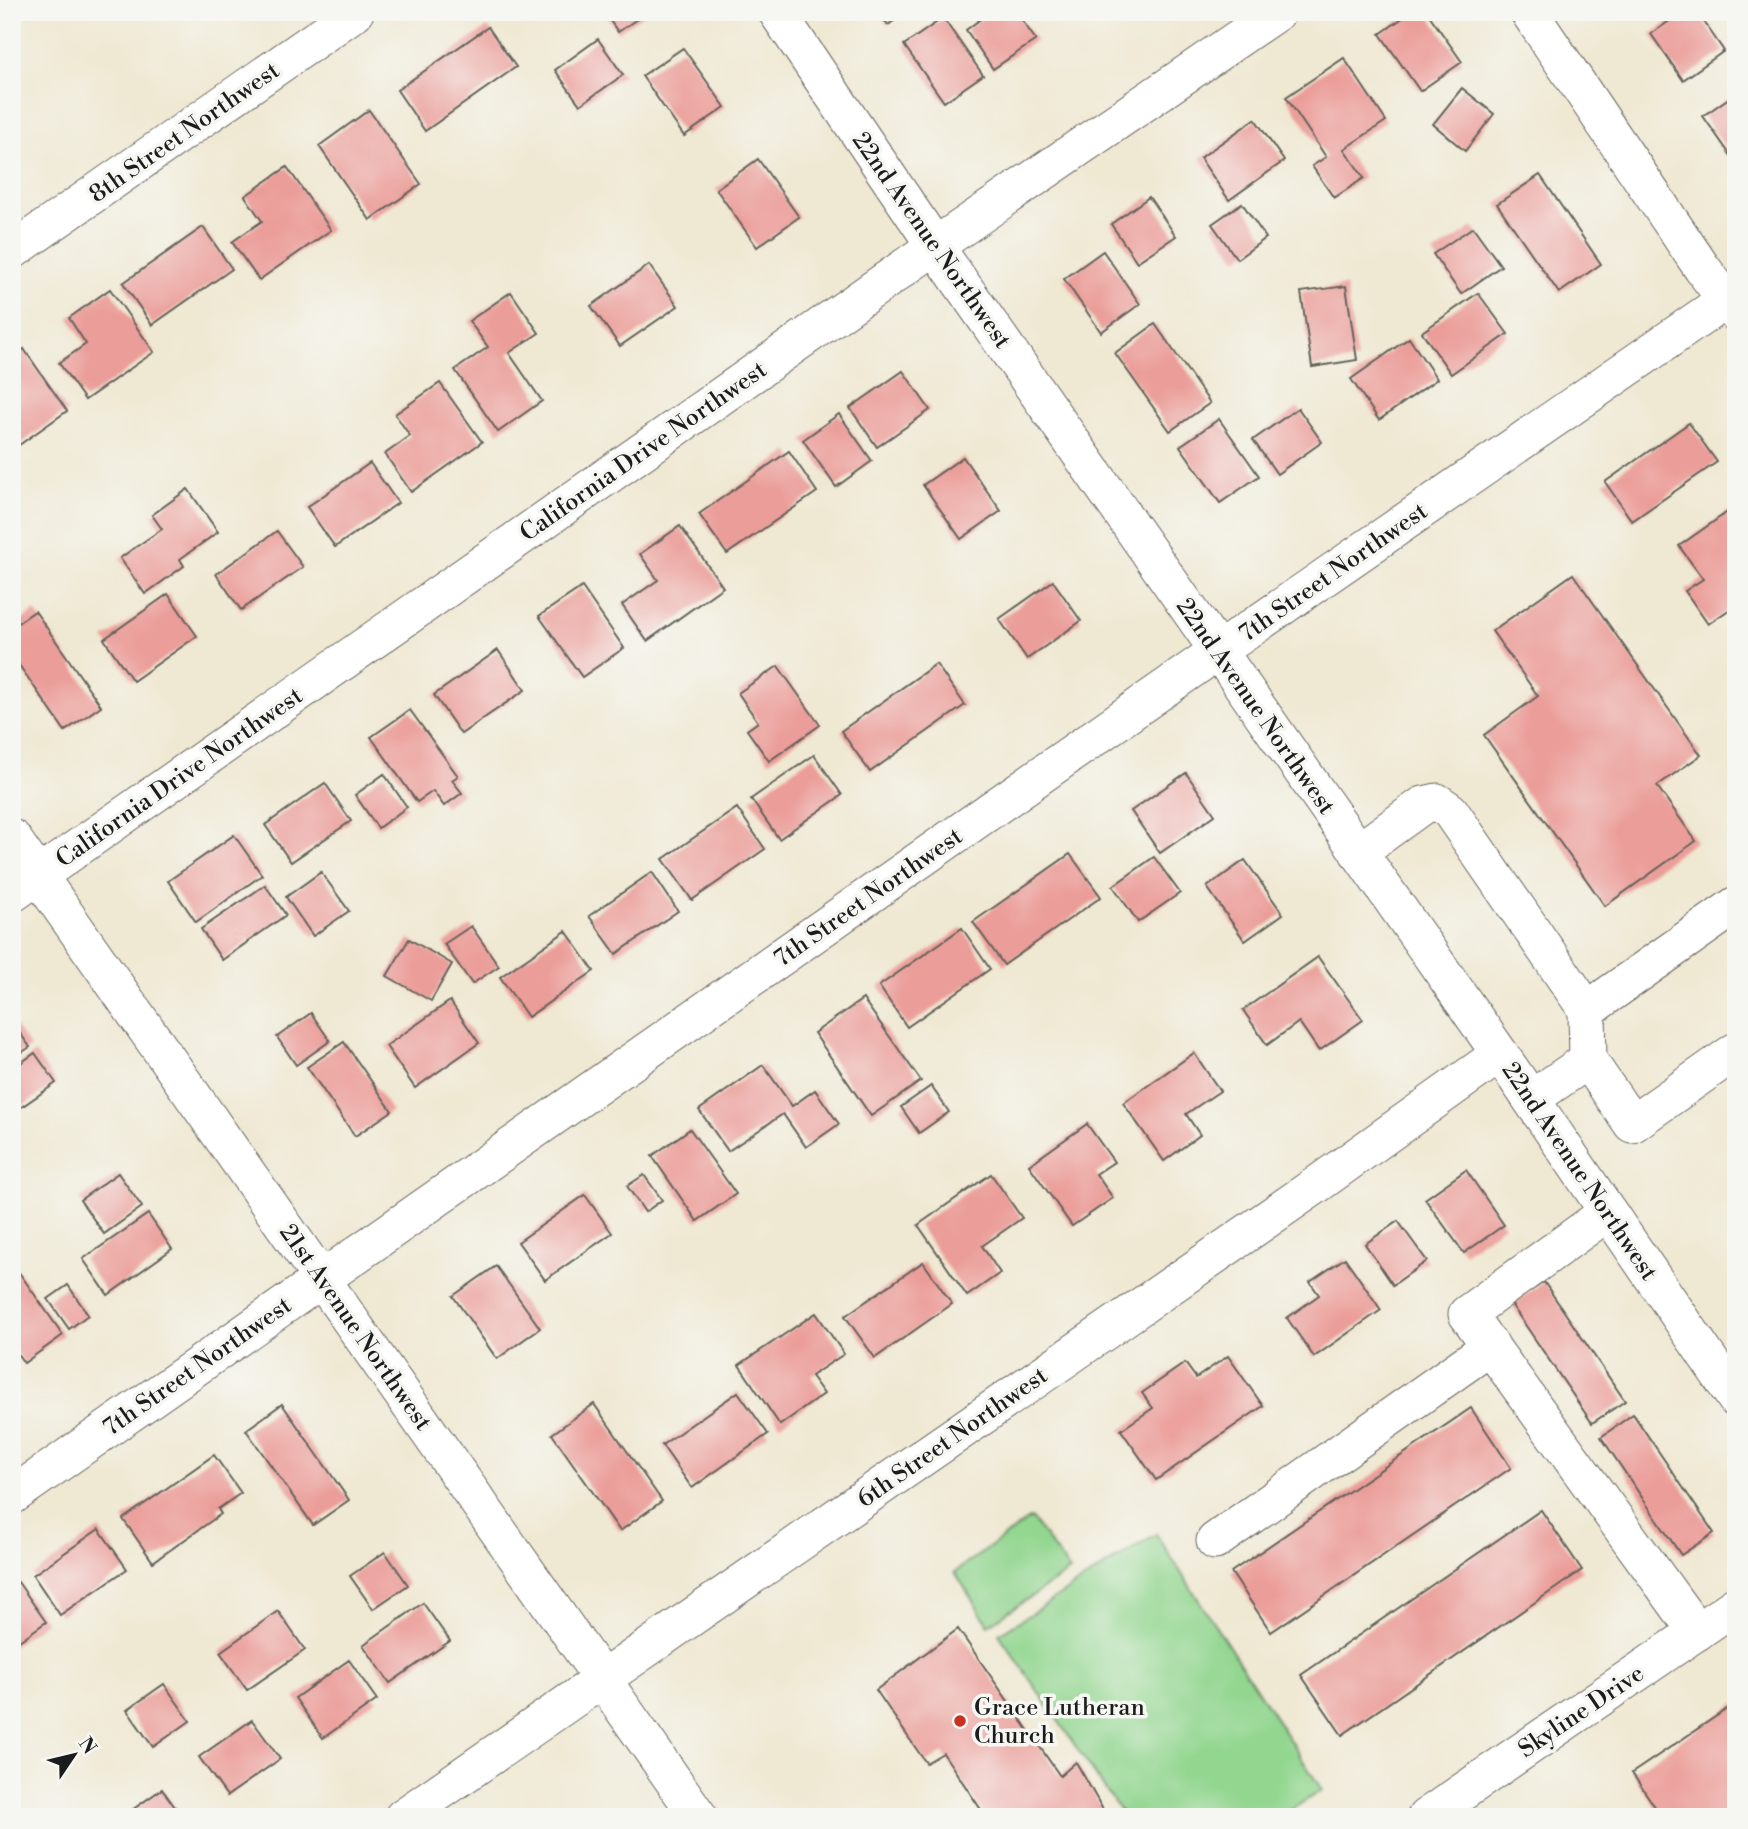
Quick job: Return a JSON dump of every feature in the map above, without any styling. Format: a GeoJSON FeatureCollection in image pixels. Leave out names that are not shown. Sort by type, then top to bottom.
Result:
{"type":"FeatureCollection","features":[{"type":"Feature","properties":{"kind":"street","name":"8th Street Northwest"},"geometry":{"type":"LineString","coordinates":[[12,251],[355,12]]}},
{"type":"Feature","properties":{"kind":"street","name":"22nd Avenue Northwest"},"geometry":{"type":"LineString","coordinates":[[777,12],[936,246],[1500,1054],[1736,1399]]}},
{"type":"Feature","properties":{"kind":"street","name":"California Drive Northwest"},"geometry":{"type":"LineString","coordinates":[[25,885],[936,246],[1277,12]]}},
{"type":"Feature","properties":{"kind":"street"},"geometry":{"type":"LineString","coordinates":[[1529,12],[1731,307]]}},
{"type":"Feature","properties":{"kind":"street","name":"7th Street Northwest"},"geometry":{"type":"LineString","coordinates":[[12,1496],[1218,651],[1731,307]]}},
{"type":"Feature","properties":{"kind":"street"},"geometry":{"type":"LineString","coordinates":[[1358,852],[1423,805],[1437,802],[1450,811],[1587,1010],[1588,1060],[1632,1124],[1736,1051]]}},
{"type":"Feature","properties":{"kind":"street","name":"21st Avenue Northwest"},"geometry":{"type":"LineString","coordinates":[[12,838],[25,885],[322,1279],[699,1817]]}},
{"type":"Feature","properties":{"kind":"street"},"geometry":{"type":"LineString","coordinates":[[1587,1010],[1736,905]]}},
{"type":"Feature","properties":{"kind":"street","name":"6th Street Northwest"},"geometry":{"type":"LineString","coordinates":[[403,1817],[1293,1201],[1500,1054]]}},
{"type":"Feature","properties":{"kind":"street"},"geometry":{"type":"LineString","coordinates":[[1531,1099],[1588,1060]]}},
{"type":"Feature","properties":{"kind":"street"},"geometry":{"type":"LineString","coordinates":[[1608,1212],[1467,1314],[1697,1632]]}},
{"type":"Feature","properties":{"kind":"street"},"geometry":{"type":"LineString","coordinates":[[1215,1541],[1491,1346]]}},
{"type":"Feature","properties":{"kind":"street","name":"Skyline Drive"},"geometry":{"type":"LineString","coordinates":[[1426,1817],[1736,1605]]}},
{"type":"Feature","properties":{"kind":"green space"},"geometry":{"type":"Polygon","coordinates":[[[1031,1518],[1070,1571],[988,1625],[955,1572],[1031,1518]]]}},
{"type":"Feature","properties":{"kind":"green space"},"geometry":{"type":"Polygon","coordinates":[[[1156,1534],[1322,1790],[1280,1817],[1124,1817],[999,1634],[1156,1534]]]}},
{"type":"Feature","properties":{"kind":"building"},"geometry":{"type":"Polygon","coordinates":[[[604,12],[647,12],[618,32],[604,12]]]}},
{"type":"Feature","properties":{"kind":"building"},"geometry":{"type":"Polygon","coordinates":[[[878,12],[906,12],[888,25],[878,12]]]}},
{"type":"Feature","properties":{"kind":"building"},"geometry":{"type":"Polygon","coordinates":[[[990,12],[1016,12],[1036,40],[993,69],[966,30],[990,12]]]}},
{"type":"Feature","properties":{"kind":"building"},"geometry":{"type":"Polygon","coordinates":[[[1075,12],[1098,12],[1083,23],[1075,12]]]}},
{"type":"Feature","properties":{"kind":"building"},"geometry":{"type":"Polygon","coordinates":[[[1411,12],[1427,12],[1462,62],[1420,91],[1380,34],[1411,12]]]}},
{"type":"Feature","properties":{"kind":"building"},"geometry":{"type":"Polygon","coordinates":[[[1682,12],[1697,12],[1724,51],[1683,80],[1651,34],[1682,12]]]}},
{"type":"Feature","properties":{"kind":"building"},"geometry":{"type":"Polygon","coordinates":[[[943,18],[983,75],[944,102],[904,45],[943,18]]]}},
{"type":"Feature","properties":{"kind":"building"},"geometry":{"type":"Polygon","coordinates":[[[488,27],[516,67],[425,131],[397,90],[488,27]]]}},
{"type":"Feature","properties":{"kind":"building"},"geometry":{"type":"Polygon","coordinates":[[[598,39],[623,75],[580,105],[555,70],[598,39]]]}},
{"type":"Feature","properties":{"kind":"building"},"geometry":{"type":"Polygon","coordinates":[[[683,48],[725,107],[684,136],[642,76],[683,48]]]}},
{"type":"Feature","properties":{"kind":"building"},"geometry":{"type":"Polygon","coordinates":[[[1344,58],[1386,121],[1344,149],[1364,178],[1334,198],[1312,166],[1326,157],[1286,97],[1344,58]]]}},
{"type":"Feature","properties":{"kind":"building"},"geometry":{"type":"Polygon","coordinates":[[[1462,88],[1494,114],[1465,151],[1433,124],[1462,88]]]}},
{"type":"Feature","properties":{"kind":"building"},"geometry":{"type":"Polygon","coordinates":[[[1736,93],[1736,163],[1703,116],[1736,93]]]}},
{"type":"Feature","properties":{"kind":"building"},"geometry":{"type":"Polygon","coordinates":[[[369,110],[421,184],[370,220],[319,146],[369,110]]]}},
{"type":"Feature","properties":{"kind":"building"},"geometry":{"type":"Polygon","coordinates":[[[1255,119],[1284,161],[1229,200],[1200,158],[1255,119]]]}},
{"type":"Feature","properties":{"kind":"building"},"geometry":{"type":"Polygon","coordinates":[[[758,159],[799,217],[757,247],[716,189],[758,159]]]}},
{"type":"Feature","properties":{"kind":"building"},"geometry":{"type":"Polygon","coordinates":[[[287,167],[331,230],[259,280],[232,242],[262,221],[245,196],[287,167]]]}},
{"type":"Feature","properties":{"kind":"building"},"geometry":{"type":"Polygon","coordinates":[[[1540,175],[1601,264],[1559,293],[1497,204],[1540,175]]]}},
{"type":"Feature","properties":{"kind":"building"},"geometry":{"type":"Polygon","coordinates":[[[1149,197],[1176,236],[1137,262],[1111,224],[1149,197]]]}},
{"type":"Feature","properties":{"kind":"building"},"geometry":{"type":"Polygon","coordinates":[[[1242,203],[1266,238],[1237,259],[1212,224],[1242,203]]]}},
{"type":"Feature","properties":{"kind":"building"},"geometry":{"type":"Polygon","coordinates":[[[203,227],[232,269],[152,325],[123,283],[203,227]]]}},
{"type":"Feature","properties":{"kind":"building"},"geometry":{"type":"Polygon","coordinates":[[[1473,227],[1501,266],[1461,294],[1433,254],[1473,227]]]}},
{"type":"Feature","properties":{"kind":"building"},"geometry":{"type":"Polygon","coordinates":[[[1103,251],[1140,304],[1101,332],[1064,279],[1103,251]]]}},
{"type":"Feature","properties":{"kind":"building"},"geometry":{"type":"Polygon","coordinates":[[[649,265],[678,306],[620,346],[591,306],[649,265]]]}},
{"type":"Feature","properties":{"kind":"building"},"geometry":{"type":"Polygon","coordinates":[[[1346,286],[1357,360],[1312,367],[1301,292],[1346,286]]]}},
{"type":"Feature","properties":{"kind":"building"},"geometry":{"type":"Polygon","coordinates":[[[110,289],[154,352],[85,400],[59,363],[86,344],[69,318],[110,289]]]}},
{"type":"Feature","properties":{"kind":"building"},"geometry":{"type":"Polygon","coordinates":[[[511,292],[539,333],[509,353],[542,401],[498,432],[455,370],[488,347],[469,321],[511,292]]]}},
{"type":"Feature","properties":{"kind":"building"},"geometry":{"type":"Polygon","coordinates":[[[1478,293],[1508,334],[1451,374],[1422,332],[1478,293]]]}},
{"type":"Feature","properties":{"kind":"building"},"geometry":{"type":"Polygon","coordinates":[[[1155,324],[1210,403],[1170,431],[1115,353],[1155,324]]]}},
{"type":"Feature","properties":{"kind":"building"},"geometry":{"type":"Polygon","coordinates":[[[1409,338],[1437,379],[1379,420],[1351,379],[1409,338]]]}},
{"type":"Feature","properties":{"kind":"building"},"geometry":{"type":"Polygon","coordinates":[[[24,349],[67,411],[12,450],[12,357],[24,349]]]}},
{"type":"Feature","properties":{"kind":"building"},"geometry":{"type":"Polygon","coordinates":[[[903,371],[930,410],[877,447],[850,408],[903,371]]]}},
{"type":"Feature","properties":{"kind":"building"},"geometry":{"type":"Polygon","coordinates":[[[440,383],[482,442],[411,492],[385,454],[410,436],[395,414],[440,383]]]}},
{"type":"Feature","properties":{"kind":"building"},"geometry":{"type":"Polygon","coordinates":[[[1298,408],[1322,442],[1277,474],[1253,440],[1298,408]]]}},
{"type":"Feature","properties":{"kind":"building"},"geometry":{"type":"Polygon","coordinates":[[[839,414],[872,461],[836,487],[803,440],[839,414]]]}},
{"type":"Feature","properties":{"kind":"building"},"geometry":{"type":"Polygon","coordinates":[[[1219,419],[1259,476],[1220,503],[1180,446],[1219,419]]]}},
{"type":"Feature","properties":{"kind":"building"},"geometry":{"type":"Polygon","coordinates":[[[1689,423],[1717,462],[1632,521],[1605,482],[1689,423]]]}},
{"type":"Feature","properties":{"kind":"building"},"geometry":{"type":"Polygon","coordinates":[[[789,451],[817,492],[727,554],[699,514],[789,451]]]}},
{"type":"Feature","properties":{"kind":"building"},"geometry":{"type":"Polygon","coordinates":[[[963,457],[1001,511],[961,539],[923,485],[963,457]]]}},
{"type":"Feature","properties":{"kind":"building"},"geometry":{"type":"Polygon","coordinates":[[[370,463],[398,503],[335,547],[307,507],[370,463]]]}},
{"type":"Feature","properties":{"kind":"building"},"geometry":{"type":"Polygon","coordinates":[[[188,489],[218,532],[180,559],[184,566],[145,594],[120,558],[162,529],[152,515],[188,489]]]}},
{"type":"Feature","properties":{"kind":"building"},"geometry":{"type":"Polygon","coordinates":[[[1736,506],[1736,605],[1708,624],[1685,591],[1703,579],[1679,546],[1736,506]]]}},
{"type":"Feature","properties":{"kind":"building"},"geometry":{"type":"Polygon","coordinates":[[[680,526],[723,587],[647,641],[622,605],[658,580],[640,554],[680,526]]]}},
{"type":"Feature","properties":{"kind":"building"},"geometry":{"type":"Polygon","coordinates":[[[277,531],[303,567],[241,610],[216,574],[277,531]]]}},
{"type":"Feature","properties":{"kind":"building"},"geometry":{"type":"Polygon","coordinates":[[[1573,574],[1701,755],[1657,786],[1696,841],[1605,906],[1484,735],[1538,696],[1492,631],[1573,574]]]}},
{"type":"Feature","properties":{"kind":"building"},"geometry":{"type":"Polygon","coordinates":[[[1053,581],[1081,621],[1027,659],[999,619],[1053,581]]]}},
{"type":"Feature","properties":{"kind":"building"},"geometry":{"type":"Polygon","coordinates":[[[582,587],[624,648],[582,677],[539,616],[582,587]]]}},
{"type":"Feature","properties":{"kind":"building"},"geometry":{"type":"Polygon","coordinates":[[[168,594],[197,636],[133,681],[104,639],[168,594]]]}},
{"type":"Feature","properties":{"kind":"building"},"geometry":{"type":"Polygon","coordinates":[[[35,611],[101,706],[65,731],[12,655],[12,627],[35,611]]]}},
{"type":"Feature","properties":{"kind":"building"},"geometry":{"type":"Polygon","coordinates":[[[498,650],[525,690],[461,734],[434,695],[498,650]]]}},
{"type":"Feature","properties":{"kind":"building"},"geometry":{"type":"Polygon","coordinates":[[[936,664],[965,705],[870,772],[841,731],[936,664]]]}},
{"type":"Feature","properties":{"kind":"building"},"geometry":{"type":"Polygon","coordinates":[[[778,666],[820,725],[769,761],[747,730],[758,722],[738,693],[778,666]]]}},
{"type":"Feature","properties":{"kind":"building"},"geometry":{"type":"Polygon","coordinates":[[[410,710],[458,776],[452,780],[462,793],[444,806],[433,791],[417,802],[371,737],[410,710]]]}},
{"type":"Feature","properties":{"kind":"building"},"geometry":{"type":"Polygon","coordinates":[[[814,755],[842,795],[779,839],[751,799],[814,755]]]}},
{"type":"Feature","properties":{"kind":"building"},"geometry":{"type":"Polygon","coordinates":[[[1186,773],[1215,815],[1160,853],[1131,811],[1186,773]]]}},
{"type":"Feature","properties":{"kind":"building"},"geometry":{"type":"Polygon","coordinates":[[[384,774],[407,807],[378,828],[355,795],[384,774]]]}},
{"type":"Feature","properties":{"kind":"building"},"geometry":{"type":"Polygon","coordinates":[[[325,783],[351,821],[291,862],[265,825],[325,783]]]}},
{"type":"Feature","properties":{"kind":"building"},"geometry":{"type":"Polygon","coordinates":[[[737,808],[765,849],[692,900],[663,859],[737,808]]]}},
{"type":"Feature","properties":{"kind":"building"},"geometry":{"type":"Polygon","coordinates":[[[234,835],[262,875],[196,922],[168,881],[234,835]]]}},
{"type":"Feature","properties":{"kind":"building"},"geometry":{"type":"Polygon","coordinates":[[[1070,854],[1101,897],[1004,965],[973,922],[1070,854]]]}},
{"type":"Feature","properties":{"kind":"building"},"geometry":{"type":"Polygon","coordinates":[[[1154,857],[1180,893],[1138,922],[1113,886],[1154,857]]]}},
{"type":"Feature","properties":{"kind":"building"},"geometry":{"type":"Polygon","coordinates":[[[1245,860],[1283,914],[1245,941],[1207,887],[1245,860]]]}},
{"type":"Feature","properties":{"kind":"building"},"geometry":{"type":"Polygon","coordinates":[[[321,872],[349,911],[313,936],[286,897],[321,872]]]}},
{"type":"Feature","properties":{"kind":"building"},"geometry":{"type":"Polygon","coordinates":[[[652,872],[678,911],[616,954],[589,916],[652,872]]]}},
{"type":"Feature","properties":{"kind":"building"},"geometry":{"type":"Polygon","coordinates":[[[265,885],[286,915],[222,960],[201,929],[265,885]]]}},
{"type":"Feature","properties":{"kind":"building"},"geometry":{"type":"Polygon","coordinates":[[[471,926],[499,966],[472,984],[444,944],[471,926]]]}},
{"type":"Feature","properties":{"kind":"building"},"geometry":{"type":"Polygon","coordinates":[[[962,928],[990,969],[907,1027],[879,986],[962,928]]]}},
{"type":"Feature","properties":{"kind":"building"},"geometry":{"type":"Polygon","coordinates":[[[566,931],[594,971],[528,1017],[500,977],[566,931]]]}},
{"type":"Feature","properties":{"kind":"building"},"geometry":{"type":"Polygon","coordinates":[[[409,939],[452,964],[431,1001],[387,976],[409,939]]]}},
{"type":"Feature","properties":{"kind":"building"},"geometry":{"type":"Polygon","coordinates":[[[1318,957],[1363,1020],[1319,1051],[1299,1022],[1267,1045],[1243,1010],[1318,957]]]}},
{"type":"Feature","properties":{"kind":"building"},"geometry":{"type":"Polygon","coordinates":[[[863,999],[921,1081],[871,1116],[814,1033],[863,999]]]}},
{"type":"Feature","properties":{"kind":"building"},"geometry":{"type":"Polygon","coordinates":[[[450,1001],[479,1043],[415,1088],[386,1046],[450,1001]]]}},
{"type":"Feature","properties":{"kind":"building"},"geometry":{"type":"Polygon","coordinates":[[[311,1013],[330,1041],[296,1065],[277,1037],[311,1013]]]}},
{"type":"Feature","properties":{"kind":"building"},"geometry":{"type":"Polygon","coordinates":[[[12,1022],[30,1047],[12,1059],[12,1022]]]}},
{"type":"Feature","properties":{"kind":"building"},"geometry":{"type":"Polygon","coordinates":[[[344,1042],[392,1111],[355,1136],[307,1067],[344,1042]]]}},
{"type":"Feature","properties":{"kind":"building"},"geometry":{"type":"Polygon","coordinates":[[[35,1053],[56,1083],[17,1110],[12,1103],[12,1069],[35,1053]]]}},
{"type":"Feature","properties":{"kind":"building"},"geometry":{"type":"Polygon","coordinates":[[[1194,1053],[1220,1091],[1186,1114],[1200,1135],[1164,1161],[1123,1103],[1194,1053]]]}},
{"type":"Feature","properties":{"kind":"building"},"geometry":{"type":"Polygon","coordinates":[[[763,1065],[792,1106],[815,1090],[839,1124],[806,1147],[783,1114],[728,1151],[699,1110],[763,1065]]]}},
{"type":"Feature","properties":{"kind":"building"},"geometry":{"type":"Polygon","coordinates":[[[931,1086],[949,1112],[919,1133],[901,1107],[931,1086]]]}},
{"type":"Feature","properties":{"kind":"building"},"geometry":{"type":"Polygon","coordinates":[[[1087,1124],[1114,1162],[1096,1174],[1113,1198],[1072,1226],[1029,1165],[1087,1124]]]}},
{"type":"Feature","properties":{"kind":"building"},"geometry":{"type":"Polygon","coordinates":[[[690,1129],[736,1194],[697,1221],[652,1156],[690,1129]]]}},
{"type":"Feature","properties":{"kind":"building"},"geometry":{"type":"Polygon","coordinates":[[[1466,1170],[1504,1225],[1464,1253],[1425,1199],[1466,1170]]]}},
{"type":"Feature","properties":{"kind":"building"},"geometry":{"type":"Polygon","coordinates":[[[118,1173],[142,1207],[104,1234],[80,1200],[118,1173]]]}},
{"type":"Feature","properties":{"kind":"building"},"geometry":{"type":"Polygon","coordinates":[[[991,1174],[1022,1218],[982,1246],[1000,1273],[967,1296],[918,1225],[991,1174]]]}},
{"type":"Feature","properties":{"kind":"building"},"geometry":{"type":"Polygon","coordinates":[[[644,1175],[662,1200],[645,1212],[627,1186],[644,1175]]]}},
{"type":"Feature","properties":{"kind":"building"},"geometry":{"type":"Polygon","coordinates":[[[585,1195],[612,1233],[545,1280],[518,1242],[585,1195]]]}},
{"type":"Feature","properties":{"kind":"building"},"geometry":{"type":"Polygon","coordinates":[[[148,1214],[172,1249],[108,1295],[83,1259],[148,1214]]]}},
{"type":"Feature","properties":{"kind":"building"},"geometry":{"type":"Polygon","coordinates":[[[1398,1221],[1427,1261],[1393,1285],[1365,1244],[1398,1221]]]}},
{"type":"Feature","properties":{"kind":"building"},"geometry":{"type":"Polygon","coordinates":[[[1345,1258],[1381,1310],[1314,1357],[1287,1318],[1319,1295],[1310,1282],[1345,1258]]]}},
{"type":"Feature","properties":{"kind":"building"},"geometry":{"type":"Polygon","coordinates":[[[923,1262],[952,1304],[875,1358],[845,1316],[923,1262]]]}},
{"type":"Feature","properties":{"kind":"building"},"geometry":{"type":"Polygon","coordinates":[[[496,1266],[540,1328],[497,1359],[453,1296],[496,1266]]]}},
{"type":"Feature","properties":{"kind":"building"},"geometry":{"type":"Polygon","coordinates":[[[18,1271],[63,1335],[24,1363],[12,1346],[12,1275],[18,1271]]]}},
{"type":"Feature","properties":{"kind":"building"},"geometry":{"type":"Polygon","coordinates":[[[1544,1282],[1625,1401],[1592,1423],[1511,1304],[1544,1282]]]}},
{"type":"Feature","properties":{"kind":"building"},"geometry":{"type":"Polygon","coordinates":[[[68,1285],[88,1315],[69,1329],[48,1299],[68,1285]]]}},
{"type":"Feature","properties":{"kind":"building"},"geometry":{"type":"Polygon","coordinates":[[[816,1313],[844,1354],[811,1376],[824,1394],[780,1425],[739,1365],[816,1313]]]}},
{"type":"Feature","properties":{"kind":"building"},"geometry":{"type":"Polygon","coordinates":[[[1228,1356],[1263,1406],[1156,1480],[1121,1430],[1153,1408],[1142,1393],[1185,1363],[1196,1378],[1228,1356]]]}},
{"type":"Feature","properties":{"kind":"building"},"geometry":{"type":"Polygon","coordinates":[[[738,1392],[768,1434],[692,1488],[662,1445],[738,1392]]]}},
{"type":"Feature","properties":{"kind":"building"},"geometry":{"type":"Polygon","coordinates":[[[282,1404],[349,1500],[313,1525],[246,1430],[282,1404]]]}},
{"type":"Feature","properties":{"kind":"building"},"geometry":{"type":"Polygon","coordinates":[[[594,1404],[662,1501],[620,1531],[552,1434],[594,1404]]]}},
{"type":"Feature","properties":{"kind":"building"},"geometry":{"type":"Polygon","coordinates":[[[1471,1408],[1511,1468],[1271,1632],[1231,1572],[1471,1408]]]}},
{"type":"Feature","properties":{"kind":"building"},"geometry":{"type":"Polygon","coordinates":[[[1633,1414],[1714,1533],[1681,1555],[1601,1437],[1633,1414]]]}},
{"type":"Feature","properties":{"kind":"building"},"geometry":{"type":"Polygon","coordinates":[[[214,1455],[241,1493],[218,1509],[221,1514],[153,1562],[123,1519],[214,1455]]]}},
{"type":"Feature","properties":{"kind":"building"},"geometry":{"type":"Polygon","coordinates":[[[1541,1510],[1582,1570],[1342,1735],[1301,1675],[1541,1510]]]}},
{"type":"Feature","properties":{"kind":"building"},"geometry":{"type":"Polygon","coordinates":[[[99,1529],[127,1569],[60,1615],[33,1575],[99,1529]]]}},
{"type":"Feature","properties":{"kind":"building"},"geometry":{"type":"Polygon","coordinates":[[[385,1552],[408,1585],[373,1609],[350,1576],[385,1552]]]}},
{"type":"Feature","properties":{"kind":"building"},"geometry":{"type":"Polygon","coordinates":[[[18,1582],[46,1622],[12,1646],[12,1586],[18,1582]]]}},
{"type":"Feature","properties":{"kind":"building"},"geometry":{"type":"Polygon","coordinates":[[[423,1603],[450,1641],[390,1683],[363,1645],[423,1603]]]}},
{"type":"Feature","properties":{"kind":"building"},"geometry":{"type":"Polygon","coordinates":[[[278,1611],[305,1650],[247,1690],[220,1652],[278,1611]]]}},
{"type":"Feature","properties":{"kind":"building","name":"Grace Lutheran Church"},"geometry":{"type":"Polygon","coordinates":[[[958,1629],[1060,1776],[1076,1762],[1105,1817],[986,1817],[943,1753],[926,1763],[876,1690],[958,1629]]]}},
{"type":"Feature","properties":{"kind":"building"},"geometry":{"type":"Polygon","coordinates":[[[349,1660],[377,1700],[323,1738],[295,1698],[349,1660]]]}},
{"type":"Feature","properties":{"kind":"building"},"geometry":{"type":"Polygon","coordinates":[[[164,1684],[190,1721],[153,1747],[127,1710],[164,1684]]]}},
{"type":"Feature","properties":{"kind":"building"},"geometry":{"type":"Polygon","coordinates":[[[1736,1703],[1736,1810],[1726,1817],[1662,1817],[1632,1773],[1736,1703]]]}},
{"type":"Feature","properties":{"kind":"building"},"geometry":{"type":"Polygon","coordinates":[[[252,1720],[280,1759],[227,1796],[199,1757],[252,1720]]]}},
{"type":"Feature","properties":{"kind":"building"},"geometry":{"type":"Polygon","coordinates":[[[162,1789],[182,1817],[122,1817],[162,1789]]]}},
{"type":"Feature","properties":{"kind":"place","name":"Grace Lutheran Church"},"geometry":{"type":"Point","coordinates":[960,1721]}}]}
